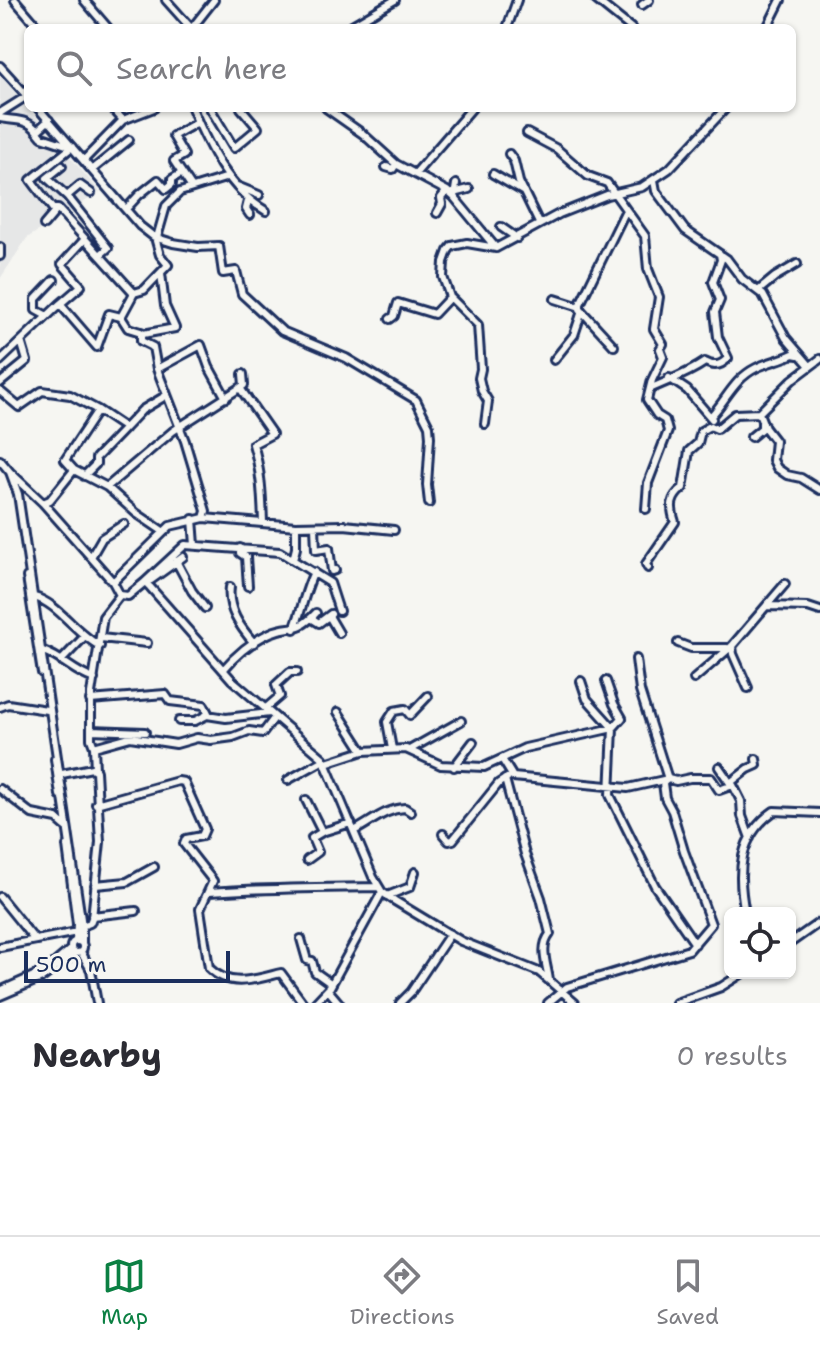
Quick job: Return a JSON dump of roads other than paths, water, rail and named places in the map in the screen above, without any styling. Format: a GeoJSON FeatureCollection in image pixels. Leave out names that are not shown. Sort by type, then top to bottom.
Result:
{"type":"FeatureCollection","features":[{"type":"Feature","properties":{"kind":"street"},"geometry":{"type":"LineString","coordinates":[[15,0],[36,24]]}},
{"type":"Feature","properties":{"kind":"street"},"geometry":{"type":"LineString","coordinates":[[84,0],[105,24]]}},
{"type":"Feature","properties":{"kind":"street"},"geometry":{"type":"LineString","coordinates":[[166,0],[188,24]]}},
{"type":"Feature","properties":{"kind":"street"},"geometry":{"type":"LineString","coordinates":[[195,24],[214,0]]}},
{"type":"Feature","properties":{"kind":"street"},"geometry":{"type":"LineString","coordinates":[[355,24],[395,0]]}},
{"type":"Feature","properties":{"kind":"street"},"geometry":{"type":"LineString","coordinates":[[508,24],[517,0]]}},
{"type":"Feature","properties":{"kind":"street"},"geometry":{"type":"LineString","coordinates":[[596,0],[626,24]]}},
{"type":"Feature","properties":{"kind":"street"},"geometry":{"type":"LineString","coordinates":[[642,5],[649,0]]}},
{"type":"Feature","properties":{"kind":"street"},"geometry":{"type":"LineString","coordinates":[[769,24],[781,0]]}},
{"type":"Feature","properties":{"kind":"street"},"geometry":{"type":"LineString","coordinates":[[363,20],[370,24]]}},
{"type":"Feature","properties":{"kind":"street"},"geometry":{"type":"LineString","coordinates":[[0,66],[24,92]]}},
{"type":"Feature","properties":{"kind":"street"},"geometry":{"type":"LineString","coordinates":[[0,116],[24,99]]}},
{"type":"Feature","properties":{"kind":"street"},"geometry":{"type":"LineString","coordinates":[[42,112],[140,226],[158,238],[198,247],[219,246],[223,273],[236,271],[242,294],[282,331],[346,358],[416,400],[429,426],[429,503]]}},
{"type":"Feature","properties":{"kind":"street"},"geometry":{"type":"LineString","coordinates":[[116,112],[123,120]]}},
{"type":"Feature","properties":{"kind":"street"},"geometry":{"type":"LineString","coordinates":[[84,160],[123,120],[144,112]]}},
{"type":"Feature","properties":{"kind":"street"},"geometry":{"type":"LineString","coordinates":[[194,112],[223,169],[248,201],[266,211]]}},
{"type":"Feature","properties":{"kind":"street"},"geometry":{"type":"LineString","coordinates":[[212,112],[234,148],[258,128],[244,112]]}},
{"type":"Feature","properties":{"kind":"street"},"geometry":{"type":"LineString","coordinates":[[332,112],[363,134],[396,164],[447,191],[469,189]]}},
{"type":"Feature","properties":{"kind":"street"},"geometry":{"type":"LineString","coordinates":[[415,174],[469,112]]}},
{"type":"Feature","properties":{"kind":"street"},"geometry":{"type":"LineString","coordinates":[[485,424],[488,401],[479,378],[478,325],[450,297],[443,277],[448,251],[452,246],[467,243],[496,248],[539,223],[616,193],[642,187],[685,154],[722,112]]}},
{"type":"Feature","properties":{"kind":"street"},"geometry":{"type":"LineString","coordinates":[[0,116],[32,123],[42,137],[72,147]]}},
{"type":"Feature","properties":{"kind":"street"},"geometry":{"type":"LineString","coordinates":[[37,131],[49,120]]}},
{"type":"Feature","properties":{"kind":"street"},"geometry":{"type":"LineString","coordinates":[[192,188],[174,161],[184,155],[173,136],[198,122]]}},
{"type":"Feature","properties":{"kind":"street"},"geometry":{"type":"LineString","coordinates":[[527,133],[557,149],[588,176],[603,180],[616,193],[645,236],[648,269],[659,297],[654,324],[663,344],[660,349],[663,357],[647,400],[657,415],[665,420],[668,431],[648,483],[646,509]]}},
{"type":"Feature","properties":{"kind":"street"},"geometry":{"type":"LineString","coordinates":[[92,170],[129,140]]}},
{"type":"Feature","properties":{"kind":"street"},"geometry":{"type":"LineString","coordinates":[[44,225],[54,215],[53,209],[31,180],[72,147]]}},
{"type":"Feature","properties":{"kind":"street"},"geometry":{"type":"LineString","coordinates":[[509,154],[539,223]]}},
{"type":"Feature","properties":{"kind":"street"},"geometry":{"type":"LineString","coordinates":[[386,167],[393,169],[396,164]]}},
{"type":"Feature","properties":{"kind":"street"},"geometry":{"type":"LineString","coordinates":[[62,166],[47,178],[67,196],[108,248],[100,255]]}},
{"type":"Feature","properties":{"kind":"street"},"geometry":{"type":"LineString","coordinates":[[126,209],[158,180],[166,189],[172,184],[172,179],[182,173]]}},
{"type":"Feature","properties":{"kind":"street"},"geometry":{"type":"LineString","coordinates":[[493,174],[524,192]]}},
{"type":"Feature","properties":{"kind":"street"},"geometry":{"type":"LineString","coordinates":[[121,317],[134,293],[143,291],[168,265],[160,255],[156,241],[166,206],[180,192],[225,178]]}},
{"type":"Feature","properties":{"kind":"street"},"geometry":{"type":"LineString","coordinates":[[654,180],[656,191],[685,230],[720,254],[770,304],[798,355],[810,366]]}},
{"type":"Feature","properties":{"kind":"street"},"geometry":{"type":"LineString","coordinates":[[67,196],[80,185],[91,193]]}},
{"type":"Feature","properties":{"kind":"street"},"geometry":{"type":"LineString","coordinates":[[237,186],[259,195]]}},
{"type":"Feature","properties":{"kind":"street"},"geometry":{"type":"LineString","coordinates":[[437,213],[442,204],[441,198],[447,191]]}},
{"type":"Feature","properties":{"kind":"street"},"geometry":{"type":"LineString","coordinates":[[455,191],[496,248]]}},
{"type":"Feature","properties":{"kind":"street"},"geometry":{"type":"LineString","coordinates":[[248,201],[246,209],[250,215]]}},
{"type":"Feature","properties":{"kind":"street"},"geometry":{"type":"LineString","coordinates":[[53,209],[58,209],[134,293]]}},
{"type":"Feature","properties":{"kind":"street"},"geometry":{"type":"LineString","coordinates":[[554,360],[574,335],[581,309],[626,210]]}},
{"type":"Feature","properties":{"kind":"street"},"geometry":{"type":"LineString","coordinates":[[501,227],[517,238]]}},
{"type":"Feature","properties":{"kind":"street"},"geometry":{"type":"LineString","coordinates":[[0,361],[81,286],[62,264],[85,239]]}},
{"type":"Feature","properties":{"kind":"street"},"geometry":{"type":"LineString","coordinates":[[0,247],[0,256]]}},
{"type":"Feature","properties":{"kind":"street"},"geometry":{"type":"LineString","coordinates":[[650,390],[705,362],[721,364],[728,358],[718,337],[715,312],[720,300],[713,282],[721,260],[720,254]]}},
{"type":"Feature","properties":{"kind":"street"},"geometry":{"type":"LineString","coordinates":[[758,291],[797,264]]}},
{"type":"Feature","properties":{"kind":"street"},"geometry":{"type":"LineString","coordinates":[[60,304],[97,347],[109,314],[121,317],[128,328],[143,334],[175,328],[165,306],[161,273]]}},
{"type":"Feature","properties":{"kind":"street"},"geometry":{"type":"LineString","coordinates":[[47,316],[36,310],[36,299],[54,280]]}},
{"type":"Feature","properties":{"kind":"street"},"geometry":{"type":"LineString","coordinates":[[390,319],[398,303],[434,314],[450,297]]}},
{"type":"Feature","properties":{"kind":"street"},"geometry":{"type":"LineString","coordinates":[[555,299],[581,309],[614,346]]}},
{"type":"Feature","properties":{"kind":"street"},"geometry":{"type":"LineString","coordinates":[[143,334],[141,341],[153,347],[157,369],[181,428],[206,511],[204,518]]}},
{"type":"Feature","properties":{"kind":"street"},"geometry":{"type":"LineString","coordinates":[[0,383],[27,361],[21,341]]}},
{"type":"Feature","properties":{"kind":"street"},"geometry":{"type":"LineString","coordinates":[[157,369],[201,345],[226,398]]}},
{"type":"Feature","properties":{"kind":"street"},"geometry":{"type":"LineString","coordinates":[[711,416],[742,378],[755,369],[793,354],[798,355]]}},
{"type":"Feature","properties":{"kind":"street"},"geometry":{"type":"LineString","coordinates":[[648,568],[649,556],[675,522],[671,502],[683,488],[689,451],[698,443],[701,431],[720,427],[735,414],[759,413],[820,359]]}},
{"type":"Feature","properties":{"kind":"street"},"geometry":{"type":"LineString","coordinates":[[107,487],[181,428],[244,385],[243,374]]}},
{"type":"Feature","properties":{"kind":"street"},"geometry":{"type":"LineString","coordinates":[[669,378],[687,390],[711,416],[713,427]]}},
{"type":"Feature","properties":{"kind":"street"},"geometry":{"type":"LineString","coordinates":[[240,388],[272,434],[253,444],[259,463],[263,522]]}},
{"type":"Feature","properties":{"kind":"street"},"geometry":{"type":"LineString","coordinates":[[0,391],[19,407],[42,391],[70,395],[125,428]]}},
{"type":"Feature","properties":{"kind":"street"},"geometry":{"type":"LineString","coordinates":[[84,476],[96,464],[96,458],[142,410],[167,395]]}},
{"type":"Feature","properties":{"kind":"street"},"geometry":{"type":"LineString","coordinates":[[98,410],[65,460],[74,470],[107,487],[136,513],[164,532]]}},
{"type":"Feature","properties":{"kind":"street"},"geometry":{"type":"LineString","coordinates":[[759,413],[775,441],[773,460],[777,468],[820,490]]}},
{"type":"Feature","properties":{"kind":"street"},"geometry":{"type":"LineString","coordinates":[[751,437],[762,428],[762,422]]}},
{"type":"Feature","properties":{"kind":"street"},"geometry":{"type":"LineString","coordinates":[[0,460],[43,503],[113,582],[120,595]]}},
{"type":"Feature","properties":{"kind":"street"},"geometry":{"type":"LineString","coordinates":[[0,466],[7,474],[14,495],[79,935]]}},
{"type":"Feature","properties":{"kind":"street"},"geometry":{"type":"LineString","coordinates":[[43,503],[50,500],[74,470]]}},
{"type":"Feature","properties":{"kind":"street"},"geometry":{"type":"LineString","coordinates":[[0,994],[42,978],[76,951],[79,935],[62,774],[18,494],[10,472]]}},
{"type":"Feature","properties":{"kind":"street"},"geometry":{"type":"LineString","coordinates":[[193,519],[195,545]]}},
{"type":"Feature","properties":{"kind":"street"},"geometry":{"type":"LineString","coordinates":[[113,582],[170,526],[193,519],[394,530]]}},
{"type":"Feature","properties":{"kind":"street"},"geometry":{"type":"LineString","coordinates":[[91,557],[102,538],[124,524]]}},
{"type":"Feature","properties":{"kind":"street"},"geometry":{"type":"LineString","coordinates":[[293,560],[296,526]]}},
{"type":"Feature","properties":{"kind":"street"},"geometry":{"type":"LineString","coordinates":[[315,526],[316,550],[329,548],[330,564],[332,571],[335,570]]}},
{"type":"Feature","properties":{"kind":"street"},"geometry":{"type":"LineString","coordinates":[[146,584],[185,545],[280,552],[330,583],[339,633]]}},
{"type":"Feature","properties":{"kind":"street"},"geometry":{"type":"LineString","coordinates":[[240,548],[240,553],[246,557],[248,586]]}},
{"type":"Feature","properties":{"kind":"street"},"geometry":{"type":"LineString","coordinates":[[120,595],[128,596],[183,557]]}},
{"type":"Feature","properties":{"kind":"street"},"geometry":{"type":"LineString","coordinates":[[176,561],[205,608]]}},
{"type":"Feature","properties":{"kind":"street"},"geometry":{"type":"LineString","coordinates":[[294,629],[305,606],[314,572]]}},
{"type":"Feature","properties":{"kind":"street"},"geometry":{"type":"LineString","coordinates":[[146,584],[223,670],[325,762],[383,892],[450,934],[533,969],[575,1003]]}},
{"type":"Feature","properties":{"kind":"street"},"geometry":{"type":"LineString","coordinates":[[694,679],[732,647],[785,584]]}},
{"type":"Feature","properties":{"kind":"street"},"geometry":{"type":"LineString","coordinates":[[230,587],[228,599],[236,618],[254,643]]}},
{"type":"Feature","properties":{"kind":"street"},"geometry":{"type":"LineString","coordinates":[[97,1003],[91,970],[72,943],[90,923],[92,916],[100,842],[90,700],[103,617],[120,595]]}},
{"type":"Feature","properties":{"kind":"street"},"geometry":{"type":"LineString","coordinates":[[34,597],[53,607],[84,637],[100,642],[147,643]]}},
{"type":"Feature","properties":{"kind":"street"},"geometry":{"type":"LineString","coordinates":[[767,606],[808,607],[820,611]]}},
{"type":"Feature","properties":{"kind":"street"},"geometry":{"type":"LineString","coordinates":[[223,670],[254,643],[277,630],[299,629],[314,616],[319,623],[333,613]]}},
{"type":"Feature","properties":{"kind":"street"},"geometry":{"type":"LineString","coordinates":[[61,661],[84,637]]}},
{"type":"Feature","properties":{"kind":"street"},"geometry":{"type":"LineString","coordinates":[[678,643],[691,648],[714,650],[732,647]]}},
{"type":"Feature","properties":{"kind":"street"},"geometry":{"type":"LineString","coordinates":[[732,647],[748,688]]}},
{"type":"Feature","properties":{"kind":"street"},"geometry":{"type":"LineString","coordinates":[[43,651],[53,654],[66,666],[69,664],[80,675],[94,679]]}},
{"type":"Feature","properties":{"kind":"street"},"geometry":{"type":"LineString","coordinates":[[636,659],[646,712],[668,779]]}},
{"type":"Feature","properties":{"kind":"street"},"geometry":{"type":"LineString","coordinates":[[94,747],[130,737],[176,744],[197,738],[233,737],[249,731],[263,733],[280,696],[276,685],[290,672],[297,672]]}},
{"type":"Feature","properties":{"kind":"street"},"geometry":{"type":"LineString","coordinates":[[581,681],[587,699],[613,728],[610,795],[649,875],[695,944]]}},
{"type":"Feature","properties":{"kind":"street"},"geometry":{"type":"LineString","coordinates":[[411,749],[437,764],[484,767],[534,745],[613,728],[622,718],[606,681]]}},
{"type":"Feature","properties":{"kind":"street"},"geometry":{"type":"LineString","coordinates":[[90,700],[165,694],[170,701],[204,705],[209,715]]}},
{"type":"Feature","properties":{"kind":"street"},"geometry":{"type":"LineString","coordinates":[[392,749],[387,722],[394,711],[405,709],[410,715],[428,696]]}},
{"type":"Feature","properties":{"kind":"street"},"geometry":{"type":"LineString","coordinates":[[0,707],[8,704],[47,710]]}},
{"type":"Feature","properties":{"kind":"street"},"geometry":{"type":"LineString","coordinates":[[338,712],[363,751]]}},
{"type":"Feature","properties":{"kind":"street"},"geometry":{"type":"LineString","coordinates":[[179,721],[195,721],[209,715],[226,718],[270,713]]}},
{"type":"Feature","properties":{"kind":"street"},"geometry":{"type":"LineString","coordinates":[[288,780],[325,762],[363,751],[411,749],[461,721]]}},
{"type":"Feature","properties":{"kind":"street"},"geometry":{"type":"LineString","coordinates":[[91,730],[145,732]]}},
{"type":"Feature","properties":{"kind":"street"},"geometry":{"type":"LineString","coordinates":[[454,767],[473,742]]}},
{"type":"Feature","properties":{"kind":"street"},"geometry":{"type":"LineString","coordinates":[[502,759],[525,854],[547,919],[550,934],[544,942],[543,954],[549,980]]}},
{"type":"Feature","properties":{"kind":"street"},"geometry":{"type":"LineString","coordinates":[[443,834],[449,841],[453,840],[499,783],[508,777],[609,788],[628,788],[668,779],[709,778],[719,790],[757,765],[756,759]]}},
{"type":"Feature","properties":{"kind":"street"},"geometry":{"type":"LineString","coordinates":[[719,767],[741,801],[742,816],[750,838]]}},
{"type":"Feature","properties":{"kind":"street"},"geometry":{"type":"LineString","coordinates":[[62,774],[95,769]]}},
{"type":"Feature","properties":{"kind":"street"},"geometry":{"type":"LineString","coordinates":[[548,1003],[561,990],[685,952],[695,944],[711,921],[665,798],[663,783],[668,779]]}},
{"type":"Feature","properties":{"kind":"street"},"geometry":{"type":"LineString","coordinates":[[96,804],[178,781],[184,782],[205,829],[202,836],[184,842],[211,878],[209,892],[200,909],[205,957],[212,971],[240,981],[257,981],[281,973],[303,1003]]}},
{"type":"Feature","properties":{"kind":"street"},"geometry":{"type":"LineString","coordinates":[[0,789],[32,814],[57,819],[65,826]]}},
{"type":"Feature","properties":{"kind":"street"},"geometry":{"type":"LineString","coordinates":[[306,800],[322,832]]}},
{"type":"Feature","properties":{"kind":"street"},"geometry":{"type":"LineString","coordinates":[[307,860],[317,854],[312,839],[322,832],[374,821],[383,812],[405,808],[411,812]]}},
{"type":"Feature","properties":{"kind":"street"},"geometry":{"type":"LineString","coordinates":[[744,907],[741,865],[744,847],[761,822],[774,811],[820,813]]}},
{"type":"Feature","properties":{"kind":"street"},"geometry":{"type":"LineString","coordinates":[[95,885],[127,882],[154,867]]}},
{"type":"Feature","properties":{"kind":"street"},"geometry":{"type":"LineString","coordinates":[[209,892],[254,888],[383,892],[410,887],[415,872]]}},
{"type":"Feature","properties":{"kind":"street"},"geometry":{"type":"LineString","coordinates":[[315,1003],[329,988],[383,892]]}},
{"type":"Feature","properties":{"kind":"street"},"geometry":{"type":"LineString","coordinates":[[0,897],[34,939]]}},
{"type":"Feature","properties":{"kind":"street"},"geometry":{"type":"LineString","coordinates":[[92,916],[136,911]]}},
{"type":"Feature","properties":{"kind":"street"},"geometry":{"type":"LineString","coordinates":[[796,939],[820,922]]}},
{"type":"Feature","properties":{"kind":"street"},"geometry":{"type":"LineString","coordinates":[[400,1003],[411,992],[450,934]]}},
{"type":"Feature","properties":{"kind":"street"},"geometry":{"type":"LineString","coordinates":[[0,947],[34,939],[79,935]]}},
{"type":"Feature","properties":{"kind":"street"},"geometry":{"type":"LineString","coordinates":[[301,939],[307,960],[312,961],[315,972],[328,981],[339,1003]]}},
{"type":"Feature","properties":{"kind":"street"},"geometry":{"type":"LineString","coordinates":[[676,1003],[721,987],[734,979]]}}]}
